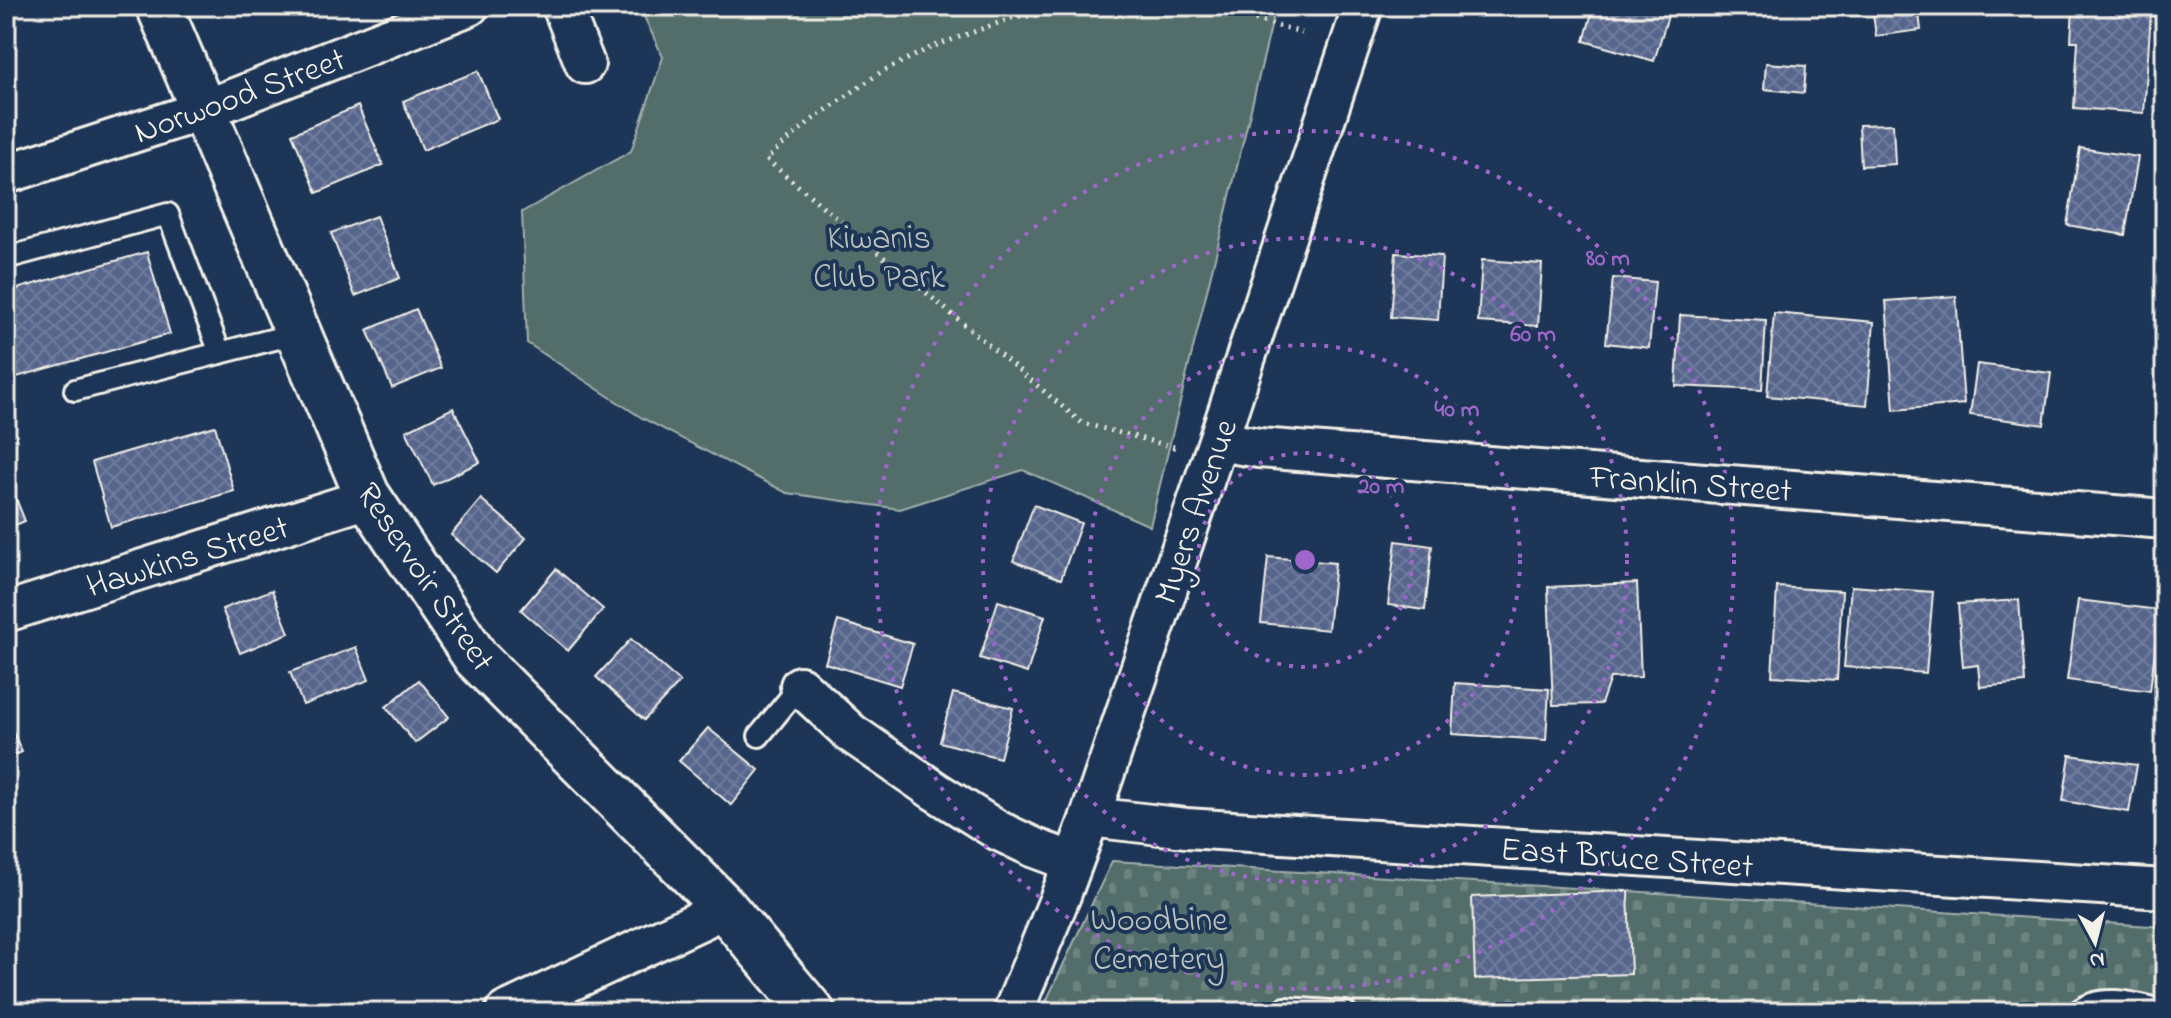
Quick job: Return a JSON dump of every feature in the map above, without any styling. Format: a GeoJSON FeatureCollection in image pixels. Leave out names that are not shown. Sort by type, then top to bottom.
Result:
{"type":"FeatureCollection","features":[{"type":"Feature","properties":{"kind":"main road","name":"Reservoir Street"},"geometry":{"type":"LineString","coordinates":[[159,6],[367,495],[476,658],[723,906],[812,1012]]}},
{"type":"Feature","properties":{"kind":"street","name":"Norwood Street"},"geometry":{"type":"LineString","coordinates":[[6,174],[204,110],[469,6]]}},
{"type":"Feature","properties":{"kind":"street"},"geometry":{"type":"LineString","coordinates":[[562,6],[585,64]]}},
{"type":"Feature","properties":{"kind":"street","name":"Myers Avenue"},"geometry":{"type":"LineString","coordinates":[[1013,1012],[1090,817],[1363,6]]}},
{"type":"Feature","properties":{"kind":"street","name":"Franklin Street"},"geometry":{"type":"LineString","coordinates":[[1220,435],[1259,448],[2165,519]]}},
{"type":"Feature","properties":{"kind":"street","name":"Hawkins Street"},"geometry":{"type":"LineString","coordinates":[[6,612],[359,501],[367,495]]}},
{"type":"Feature","properties":{"kind":"street"},"geometry":{"type":"LineString","coordinates":[[800,686],[851,733],[935,791],[997,830],[1073,862]]}},
{"type":"Feature","properties":{"kind":"street","name":"East Bruce Street"},"geometry":{"type":"LineString","coordinates":[[1090,817],[1186,828],[2165,889]]}},
{"type":"Feature","properties":{"kind":"street"},"geometry":{"type":"LineString","coordinates":[[505,1012],[705,918],[723,906]]}},
{"type":"Feature","properties":{"kind":"lane"},"geometry":{"type":"LineString","coordinates":[[6,258],[168,214],[220,353]]}},
{"type":"Feature","properties":{"kind":"lane"},"geometry":{"type":"LineString","coordinates":[[75,390],[298,333]]}},
{"type":"Feature","properties":{"kind":"lane"},"geometry":{"type":"LineString","coordinates":[[759,736],[800,686]]}},
{"type":"Feature","properties":{"kind":"lane"},"geometry":{"type":"LineString","coordinates":[[2077,1012],[2097,1002],[2114,1001],[2165,1011]]}},
{"type":"Feature","properties":{"kind":"lane"},"geometry":{"type":"LineString","coordinates":[[1285,1012],[1285,1008],[1345,1012]]}},
{"type":"Feature","properties":{"kind":"path"},"geometry":{"type":"LineString","coordinates":[[1220,435],[1174,447],[1082,423],[766,159],[809,122],[881,72],[932,47],[1012,18],[1110,6],[1190,9],[1244,16],[1302,33]]}},
{"type":"Feature","properties":{"kind":"green space","name":"Kiwanis Club Park"},"geometry":{"type":"Polygon","coordinates":[[[639,6],[1276,6],[1150,526],[1023,470],[900,509],[787,493],[642,418],[527,343],[522,212],[631,151],[663,57],[639,6]]]}},
{"type":"Feature","properties":{"kind":"green space","name":"Woodbine Cemetery"},"geometry":{"type":"Polygon","coordinates":[[[1112,861],[2165,927],[2165,1012],[1041,1012],[1112,861]]]}},
{"type":"Feature","properties":{"kind":"building"},"geometry":{"type":"Polygon","coordinates":[[[1594,6],[1671,6],[1654,61],[1584,41],[1594,6]]]}},
{"type":"Feature","properties":{"kind":"building"},"geometry":{"type":"Polygon","coordinates":[[[1872,6],[1918,6],[1921,30],[1876,36],[1872,6]]]}},
{"type":"Feature","properties":{"kind":"building"},"geometry":{"type":"Polygon","coordinates":[[[2073,8],[2151,13],[2144,113],[2074,108],[2078,41],[2071,41],[2073,8]]]}},
{"type":"Feature","properties":{"kind":"building"},"geometry":{"type":"Polygon","coordinates":[[[1766,63],[1806,66],[1804,93],[1764,89],[1766,63]]]}},
{"type":"Feature","properties":{"kind":"building"},"geometry":{"type":"Polygon","coordinates":[[[478,71],[498,119],[423,150],[403,101],[478,71]]]}},
{"type":"Feature","properties":{"kind":"building"},"geometry":{"type":"Polygon","coordinates":[[[358,106],[383,165],[317,193],[292,134],[358,106]]]}},
{"type":"Feature","properties":{"kind":"building"},"geometry":{"type":"Polygon","coordinates":[[[1893,124],[1895,164],[1861,166],[1859,125],[1893,124]]]}},
{"type":"Feature","properties":{"kind":"building"},"geometry":{"type":"Polygon","coordinates":[[[2080,148],[2138,157],[2125,235],[2067,225],[2080,148]]]}},
{"type":"Feature","properties":{"kind":"building"},"geometry":{"type":"Polygon","coordinates":[[[376,216],[400,278],[355,296],[331,233],[376,216]]]}},
{"type":"Feature","properties":{"kind":"building"},"geometry":{"type":"Polygon","coordinates":[[[147,252],[170,334],[6,380],[6,292],[147,252]]]}},
{"type":"Feature","properties":{"kind":"building"},"geometry":{"type":"Polygon","coordinates":[[[1396,253],[1442,256],[1438,320],[1391,317],[1396,253]]]}},
{"type":"Feature","properties":{"kind":"building"},"geometry":{"type":"Polygon","coordinates":[[[1482,260],[1542,264],[1538,326],[1478,322],[1482,260]]]}},
{"type":"Feature","properties":{"kind":"building"},"geometry":{"type":"Polygon","coordinates":[[[1613,278],[1655,282],[1649,348],[1606,343],[1613,278]]]}},
{"type":"Feature","properties":{"kind":"building"},"geometry":{"type":"Polygon","coordinates":[[[1956,296],[1964,404],[1894,410],[1886,301],[1956,296]]]}},
{"type":"Feature","properties":{"kind":"building"},"geometry":{"type":"Polygon","coordinates":[[[416,309],[441,368],[392,388],[367,330],[416,309]]]}},
{"type":"Feature","properties":{"kind":"building"},"geometry":{"type":"Polygon","coordinates":[[[1774,313],[1874,322],[1867,405],[1767,396],[1774,313]]]}},
{"type":"Feature","properties":{"kind":"building"},"geometry":{"type":"Polygon","coordinates":[[[1680,315],[1766,320],[1762,390],[1676,386],[1680,315]]]}},
{"type":"Feature","properties":{"kind":"building"},"geometry":{"type":"Polygon","coordinates":[[[1977,364],[2051,373],[2044,425],[1970,415],[1977,364]]]}},
{"type":"Feature","properties":{"kind":"building"},"geometry":{"type":"Polygon","coordinates":[[[453,408],[480,462],[433,485],[406,431],[453,408]]]}},
{"type":"Feature","properties":{"kind":"building"},"geometry":{"type":"Polygon","coordinates":[[[215,426],[234,491],[111,527],[92,462],[215,426]]]}},
{"type":"Feature","properties":{"kind":"building"},"geometry":{"type":"Polygon","coordinates":[[[6,474],[25,521],[6,529],[6,474]]]}},
{"type":"Feature","properties":{"kind":"building"},"geometry":{"type":"Polygon","coordinates":[[[481,499],[526,538],[496,573],[451,535],[481,499]]]}},
{"type":"Feature","properties":{"kind":"building"},"geometry":{"type":"Polygon","coordinates":[[[1034,505],[1081,523],[1061,579],[1013,561],[1034,505]]]}},
{"type":"Feature","properties":{"kind":"building"},"geometry":{"type":"Polygon","coordinates":[[[1396,541],[1432,546],[1425,610],[1388,605],[1396,541]]]}},
{"type":"Feature","properties":{"kind":"building"},"geometry":{"type":"Polygon","coordinates":[[[1268,557],[1335,563],[1328,630],[1261,623],[1268,557]]]}},
{"type":"Feature","properties":{"kind":"building"},"geometry":{"type":"Polygon","coordinates":[[[556,569],[603,609],[568,651],[521,610],[556,569]]]}},
{"type":"Feature","properties":{"kind":"building"},"geometry":{"type":"Polygon","coordinates":[[[1637,583],[1641,677],[1610,678],[1601,704],[1553,705],[1548,587],[1637,583]]]}},
{"type":"Feature","properties":{"kind":"building"},"geometry":{"type":"Polygon","coordinates":[[[1851,586],[1933,592],[1926,673],[1844,667],[1851,586]]]}},
{"type":"Feature","properties":{"kind":"building"},"geometry":{"type":"Polygon","coordinates":[[[1777,587],[1842,591],[1837,680],[1772,676],[1777,587]]]}},
{"type":"Feature","properties":{"kind":"building"},"geometry":{"type":"Polygon","coordinates":[[[272,590],[289,633],[240,653],[222,609],[272,590]]]}},
{"type":"Feature","properties":{"kind":"building"},"geometry":{"type":"Polygon","coordinates":[[[2019,600],[2025,683],[1980,687],[1978,665],[1963,667],[1958,604],[2019,600]]]}},
{"type":"Feature","properties":{"kind":"building"},"geometry":{"type":"Polygon","coordinates":[[[2078,600],[2160,610],[2150,691],[2067,680],[2078,600]]]}},
{"type":"Feature","properties":{"kind":"building"},"geometry":{"type":"Polygon","coordinates":[[[998,601],[1045,616],[1027,673],[980,658],[998,601]]]}},
{"type":"Feature","properties":{"kind":"building"},"geometry":{"type":"Polygon","coordinates":[[[838,621],[913,644],[900,686],[825,663],[838,621]]]}},
{"type":"Feature","properties":{"kind":"building"},"geometry":{"type":"Polygon","coordinates":[[[631,639],[680,682],[644,720],[596,677],[631,639]]]}},
{"type":"Feature","properties":{"kind":"building"},"geometry":{"type":"Polygon","coordinates":[[[356,647],[369,680],[303,705],[290,672],[356,647]]]}},
{"type":"Feature","properties":{"kind":"building"},"geometry":{"type":"Polygon","coordinates":[[[2165,657],[2165,733],[2160,733],[2165,657]]]}},
{"type":"Feature","properties":{"kind":"building"},"geometry":{"type":"Polygon","coordinates":[[[419,680],[449,717],[415,743],[386,707],[419,680]]]}},
{"type":"Feature","properties":{"kind":"building"},"geometry":{"type":"Polygon","coordinates":[[[1455,683],[1549,689],[1546,740],[1452,734],[1455,683]]]}},
{"type":"Feature","properties":{"kind":"building"},"geometry":{"type":"Polygon","coordinates":[[[953,693],[1013,708],[1000,758],[940,742],[953,693]]]}},
{"type":"Feature","properties":{"kind":"building"},"geometry":{"type":"Polygon","coordinates":[[[6,717],[22,752],[6,759],[6,717]]]}},
{"type":"Feature","properties":{"kind":"building"},"geometry":{"type":"Polygon","coordinates":[[[708,728],[759,770],[731,805],[679,761],[708,728]]]}},
{"type":"Feature","properties":{"kind":"building"},"geometry":{"type":"Polygon","coordinates":[[[2070,755],[2137,765],[2129,812],[2063,801],[2070,755]]]}},
{"type":"Feature","properties":{"kind":"building"},"geometry":{"type":"Polygon","coordinates":[[[1628,891],[1631,974],[1475,979],[1472,897],[1628,891]]]}}]}
